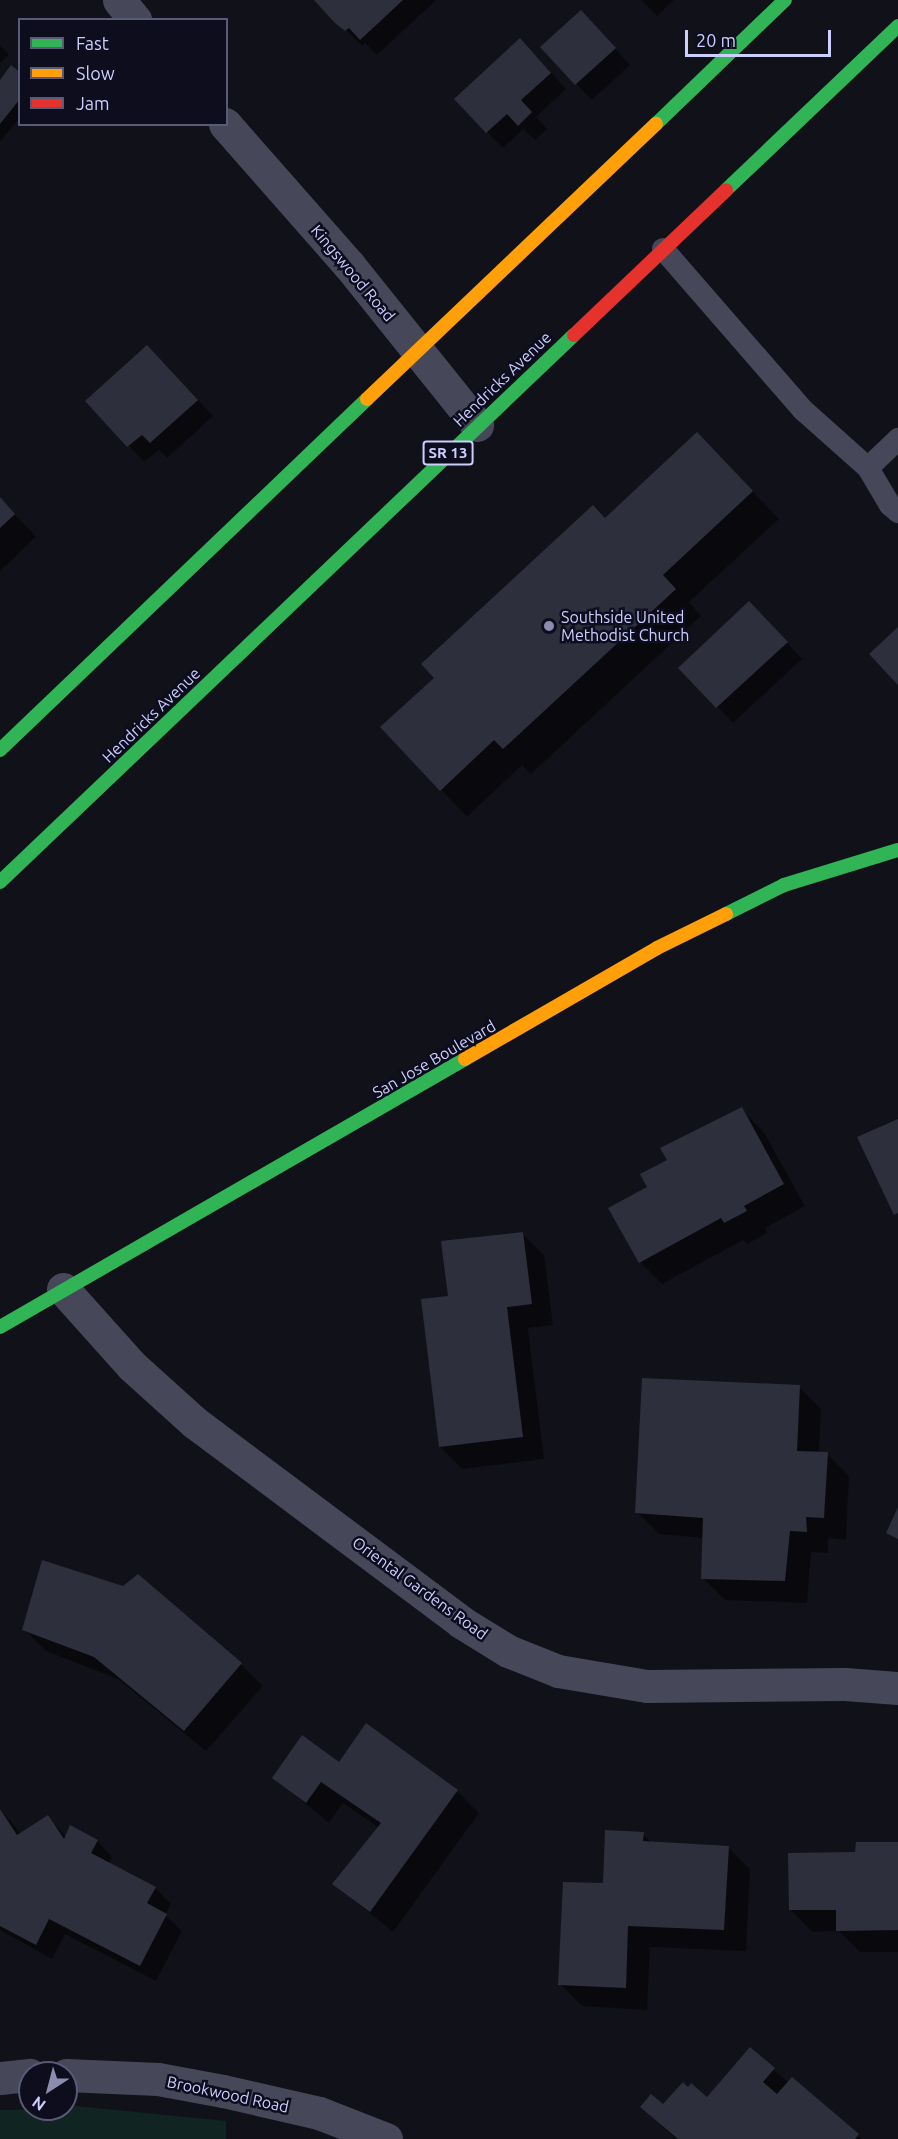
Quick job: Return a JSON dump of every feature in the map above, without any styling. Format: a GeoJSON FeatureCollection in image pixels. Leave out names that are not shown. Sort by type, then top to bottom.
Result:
{"type":"FeatureCollection","features":[{"type":"Feature","properties":{"kind":"main road"},"geometry":{"type":"LineString","coordinates":[[0,750],[785,0]]}},
{"type":"Feature","properties":{"kind":"main road","name":"Hendricks Avenue"},"geometry":{"type":"LineString","coordinates":[[0,882],[898,26]]}},
{"type":"Feature","properties":{"kind":"main road","name":"San Jose Boulevard"},"geometry":{"type":"LineString","coordinates":[[0,1327],[63,1289],[186,1222],[657,948],[784,885],[898,850]]}},
{"type":"Feature","properties":{"kind":"street"},"geometry":{"type":"LineString","coordinates":[[119,0],[133,18]]}},
{"type":"Feature","properties":{"kind":"street","name":"Kingswood Road"},"geometry":{"type":"LineString","coordinates":[[227,126],[349,265],[477,425]]}},
{"type":"Feature","properties":{"kind":"street","name":"Oriental Gardens Road"},"geometry":{"type":"LineString","coordinates":[[63,1289],[132,1366],[194,1422],[460,1622],[508,1651],[558,1671],[647,1686],[844,1684],[898,1688]]}},
{"type":"Feature","properties":{"kind":"street"},"geometry":{"type":"LineString","coordinates":[[0,2078],[18,2076]]}},
{"type":"Feature","properties":{"kind":"street","name":"Brookwood Road"},"geometry":{"type":"LineString","coordinates":[[78,2076],[159,2079],[223,2091],[319,2113],[386,2139]]}},
{"type":"Feature","properties":{"kind":"lane"},"geometry":{"type":"LineString","coordinates":[[663,249],[803,410],[868,468],[890,505],[898,512]]}},
{"type":"Feature","properties":{"kind":"lane"},"geometry":{"type":"LineString","coordinates":[[868,468],[898,440]]}},
{"type":"Feature","properties":{"kind":"green space"},"geometry":{"type":"Polygon","coordinates":[[[78,2106],[226,2121],[226,2139],[0,2139],[0,2110],[18,2110],[18,2121],[78,2121],[78,2106]]]}},
{"type":"Feature","properties":{"kind":"building"},"geometry":{"type":"Polygon","coordinates":[[[314,0],[403,0],[360,40],[349,28],[345,31],[334,22],[314,0]]]}},
{"type":"Feature","properties":{"kind":"building"},"geometry":{"type":"Polygon","coordinates":[[[581,10],[616,48],[575,85],[540,47],[581,10]]]}},
{"type":"Feature","properties":{"kind":"building"},"geometry":{"type":"Polygon","coordinates":[[[520,38],[551,73],[521,100],[532,112],[518,126],[507,114],[486,133],[454,99],[520,38]]]}},
{"type":"Feature","properties":{"kind":"building"},"geometry":{"type":"Polygon","coordinates":[[[11,65],[18,70],[18,102],[0,124],[0,80],[11,65]]]}},
{"type":"Feature","properties":{"kind":"building"},"geometry":{"type":"Polygon","coordinates":[[[147,345],[198,400],[150,443],[142,435],[127,447],[85,401],[147,345]]]}},
{"type":"Feature","properties":{"kind":"building","name":"Southside United Methodist Church"},"geometry":{"type":"Polygon","coordinates":[[[697,432],[753,491],[663,575],[676,589],[503,749],[494,740],[440,791],[380,727],[434,678],[421,664],[593,505],[605,518],[697,432]]]}},
{"type":"Feature","properties":{"kind":"building"},"geometry":{"type":"Polygon","coordinates":[[[0,497],[15,514],[0,528],[0,497]]]}},
{"type":"Feature","properties":{"kind":"building"},"geometry":{"type":"Polygon","coordinates":[[[749,601],[788,642],[716,708],[678,668],[749,601]]]}},
{"type":"Feature","properties":{"kind":"building"},"geometry":{"type":"Polygon","coordinates":[[[898,627],[898,685],[869,654],[898,627]]]}},
{"type":"Feature","properties":{"kind":"building"},"geometry":{"type":"Polygon","coordinates":[[[742,1107],[784,1184],[744,1206],[747,1211],[724,1223],[721,1218],[639,1263],[608,1208],[647,1187],[640,1174],[667,1160],[660,1148],[742,1107]]]}},
{"type":"Feature","properties":{"kind":"building"},"geometry":{"type":"Polygon","coordinates":[[[898,1119],[898,1213],[894,1215],[857,1137],[898,1119]]]}},
{"type":"Feature","properties":{"kind":"building"},"geometry":{"type":"Polygon","coordinates":[[[523,1232],[532,1304],[507,1307],[523,1437],[439,1447],[421,1299],[448,1296],[441,1241],[523,1232]]]}},
{"type":"Feature","properties":{"kind":"building"},"geometry":{"type":"Polygon","coordinates":[[[642,1378],[800,1385],[797,1451],[828,1452],[824,1518],[806,1517],[807,1532],[790,1531],[785,1581],[701,1579],[703,1518],[635,1513],[642,1378]]]}},
{"type":"Feature","properties":{"kind":"building"},"geometry":{"type":"Polygon","coordinates":[[[898,1507],[898,1539],[886,1533],[898,1507]]]}},
{"type":"Feature","properties":{"kind":"building"},"geometry":{"type":"Polygon","coordinates":[[[42,1560],[123,1586],[138,1574],[242,1663],[184,1731],[94,1657],[22,1630],[42,1560]]]}},
{"type":"Feature","properties":{"kind":"building"},"geometry":{"type":"Polygon","coordinates":[[[366,1723],[458,1790],[370,1912],[332,1884],[381,1823],[321,1782],[306,1803],[272,1778],[302,1735],[339,1762],[366,1723]]]}},
{"type":"Feature","properties":{"kind":"building"},"geometry":{"type":"Polygon","coordinates":[[[0,1809],[17,1835],[48,1815],[64,1839],[70,1825],[98,1840],[91,1853],[156,1887],[147,1903],[167,1914],[140,1966],[49,1919],[36,1945],[0,1926],[0,1809]]]}},
{"type":"Feature","properties":{"kind":"building"},"geometry":{"type":"Polygon","coordinates":[[[605,1830],[644,1832],[643,1841],[729,1846],[724,1930],[628,1926],[626,1988],[558,1985],[563,1882],[603,1883],[605,1830]]]}},
{"type":"Feature","properties":{"kind":"building"},"geometry":{"type":"Polygon","coordinates":[[[856,1842],[898,1842],[898,1930],[836,1931],[836,1910],[789,1910],[788,1853],[855,1852],[856,1842]]]}},
{"type":"Feature","properties":{"kind":"building"},"geometry":{"type":"Polygon","coordinates":[[[750,2047],[775,2068],[763,2082],[777,2094],[792,2077],[859,2134],[855,2139],[678,2139],[640,2107],[651,2094],[663,2104],[683,2082],[688,2087],[691,2083],[707,2097],[750,2047]]]}},
{"type":"Feature","properties":{"kind":"traffic: fast"},"geometry":{"type":"LineString","coordinates":[[656,124],[785,0]]}},
{"type":"Feature","properties":{"kind":"traffic: fast"},"geometry":{"type":"LineString","coordinates":[[726,190],[898,26]]}},
{"type":"Feature","properties":{"kind":"traffic: fast"},"geometry":{"type":"LineString","coordinates":[[0,882],[574,335]]}},
{"type":"Feature","properties":{"kind":"traffic: fast"},"geometry":{"type":"LineString","coordinates":[[0,750],[367,399]]}},
{"type":"Feature","properties":{"kind":"traffic: fast"},"geometry":{"type":"LineString","coordinates":[[726,914],[784,885],[898,850]]}},
{"type":"Feature","properties":{"kind":"traffic: fast"},"geometry":{"type":"LineString","coordinates":[[0,1327],[465,1059]]}},
{"type":"Feature","properties":{"kind":"traffic: slow"},"geometry":{"type":"LineString","coordinates":[[367,399],[656,124]]}},
{"type":"Feature","properties":{"kind":"traffic: slow"},"geometry":{"type":"LineString","coordinates":[[465,1059],[657,948],[726,914]]}},
{"type":"Feature","properties":{"kind":"traffic: jam"},"geometry":{"type":"LineString","coordinates":[[574,335],[726,190]]}},
{"type":"Feature","properties":{"kind":"place","name":"Southside United Methodist Church"},"geometry":{"type":"Point","coordinates":[549,626]}}]}
